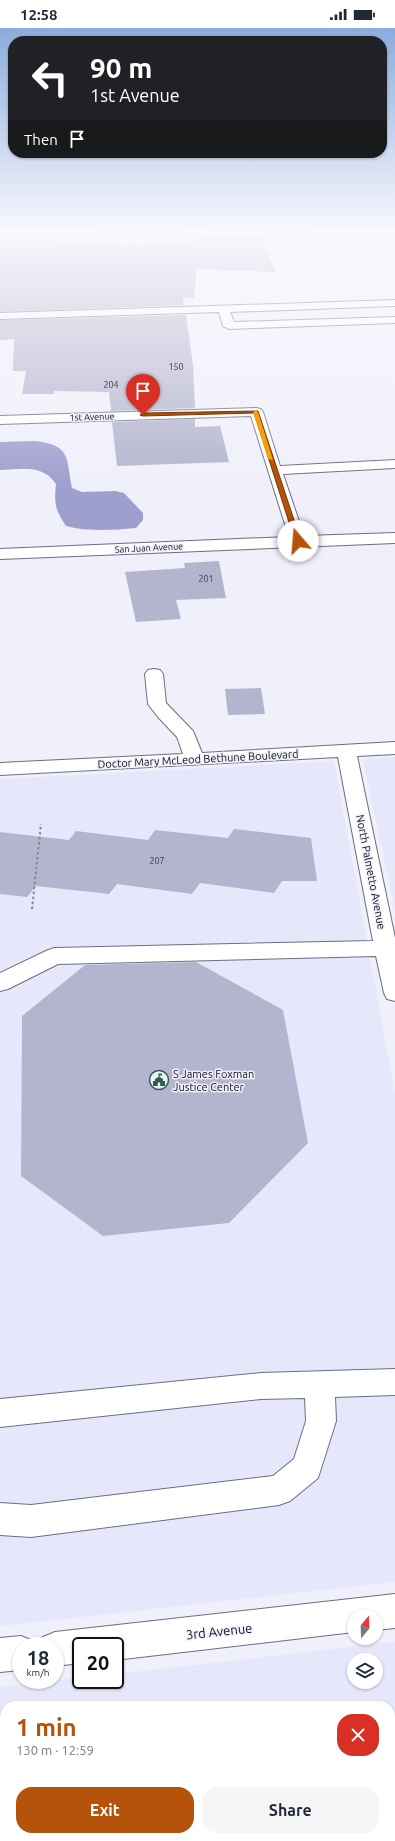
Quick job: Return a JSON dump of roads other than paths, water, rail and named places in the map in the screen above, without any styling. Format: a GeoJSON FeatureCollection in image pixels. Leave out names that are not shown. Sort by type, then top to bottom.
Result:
{"type":"FeatureCollection","features":[{"type":"Feature","properties":{"kind":"street"},"geometry":{"type":"LineString","coordinates":[[0,316],[11,316]]}},
{"type":"Feature","properties":{"kind":"street"},"geometry":{"type":"LineString","coordinates":[[225,316],[228,326],[395,320]]}},
{"type":"Feature","properties":{"kind":"street","name":"1st Avenue"},"geometry":{"type":"LineString","coordinates":[[0,420],[256,412],[275,470]]}},
{"type":"Feature","properties":{"kind":"street"},"geometry":{"type":"LineString","coordinates":[[298,541],[275,470],[395,464]]}},
{"type":"Feature","properties":{"kind":"street","name":"San Juan Avenue"},"geometry":{"type":"LineString","coordinates":[[0,554],[395,538]]}},
{"type":"Feature","properties":{"kind":"street"},"geometry":{"type":"LineString","coordinates":[[154,674],[157,704],[186,735],[195,759]]}},
{"type":"Feature","properties":{"kind":"street","name":"Doctor Mary McLeod Bethune Boulevard"},"geometry":{"type":"LineString","coordinates":[[0,769],[395,748]]}},
{"type":"Feature","properties":{"kind":"street","name":"North Palmetto Avenue"},"geometry":{"type":"LineString","coordinates":[[346,750],[395,994]]}},
{"type":"Feature","properties":{"kind":"street"},"geometry":{"type":"LineString","coordinates":[[0,983],[54,956],[386,948]]}},
{"type":"Feature","properties":{"kind":"street"},"geometry":{"type":"LineString","coordinates":[[0,1413],[262,1386],[395,1382]]}},
{"type":"Feature","properties":{"kind":"street"},"geometry":{"type":"LineString","coordinates":[[0,1519],[31,1521],[279,1490],[307,1468],[320,1421],[320,1384]]}},
{"type":"Feature","properties":{"kind":"street","name":"3rd Avenue"},"geometry":{"type":"LineString","coordinates":[[124,1642],[395,1611]]}},
{"type":"Feature","properties":{"kind":"street"},"geometry":{"type":"LineString","coordinates":[[0,1655],[12,1654]]}},
{"type":"Feature","properties":{"kind":"water"},"geometry":{"type":"Polygon","coordinates":[[[35,441],[55,446],[61,449],[65,454],[72,488],[82,492],[115,491],[124,493],[143,513],[143,520],[136,528],[127,529],[92,530],[66,526],[57,511],[55,501],[56,484],[51,478],[45,473],[31,469],[0,470],[0,442],[35,441]]]}},
{"type":"Feature","properties":{"kind":"place","name":"S James Foxman Justice Center"},"geometry":{"type":"Point","coordinates":[159,1080]}}]}
